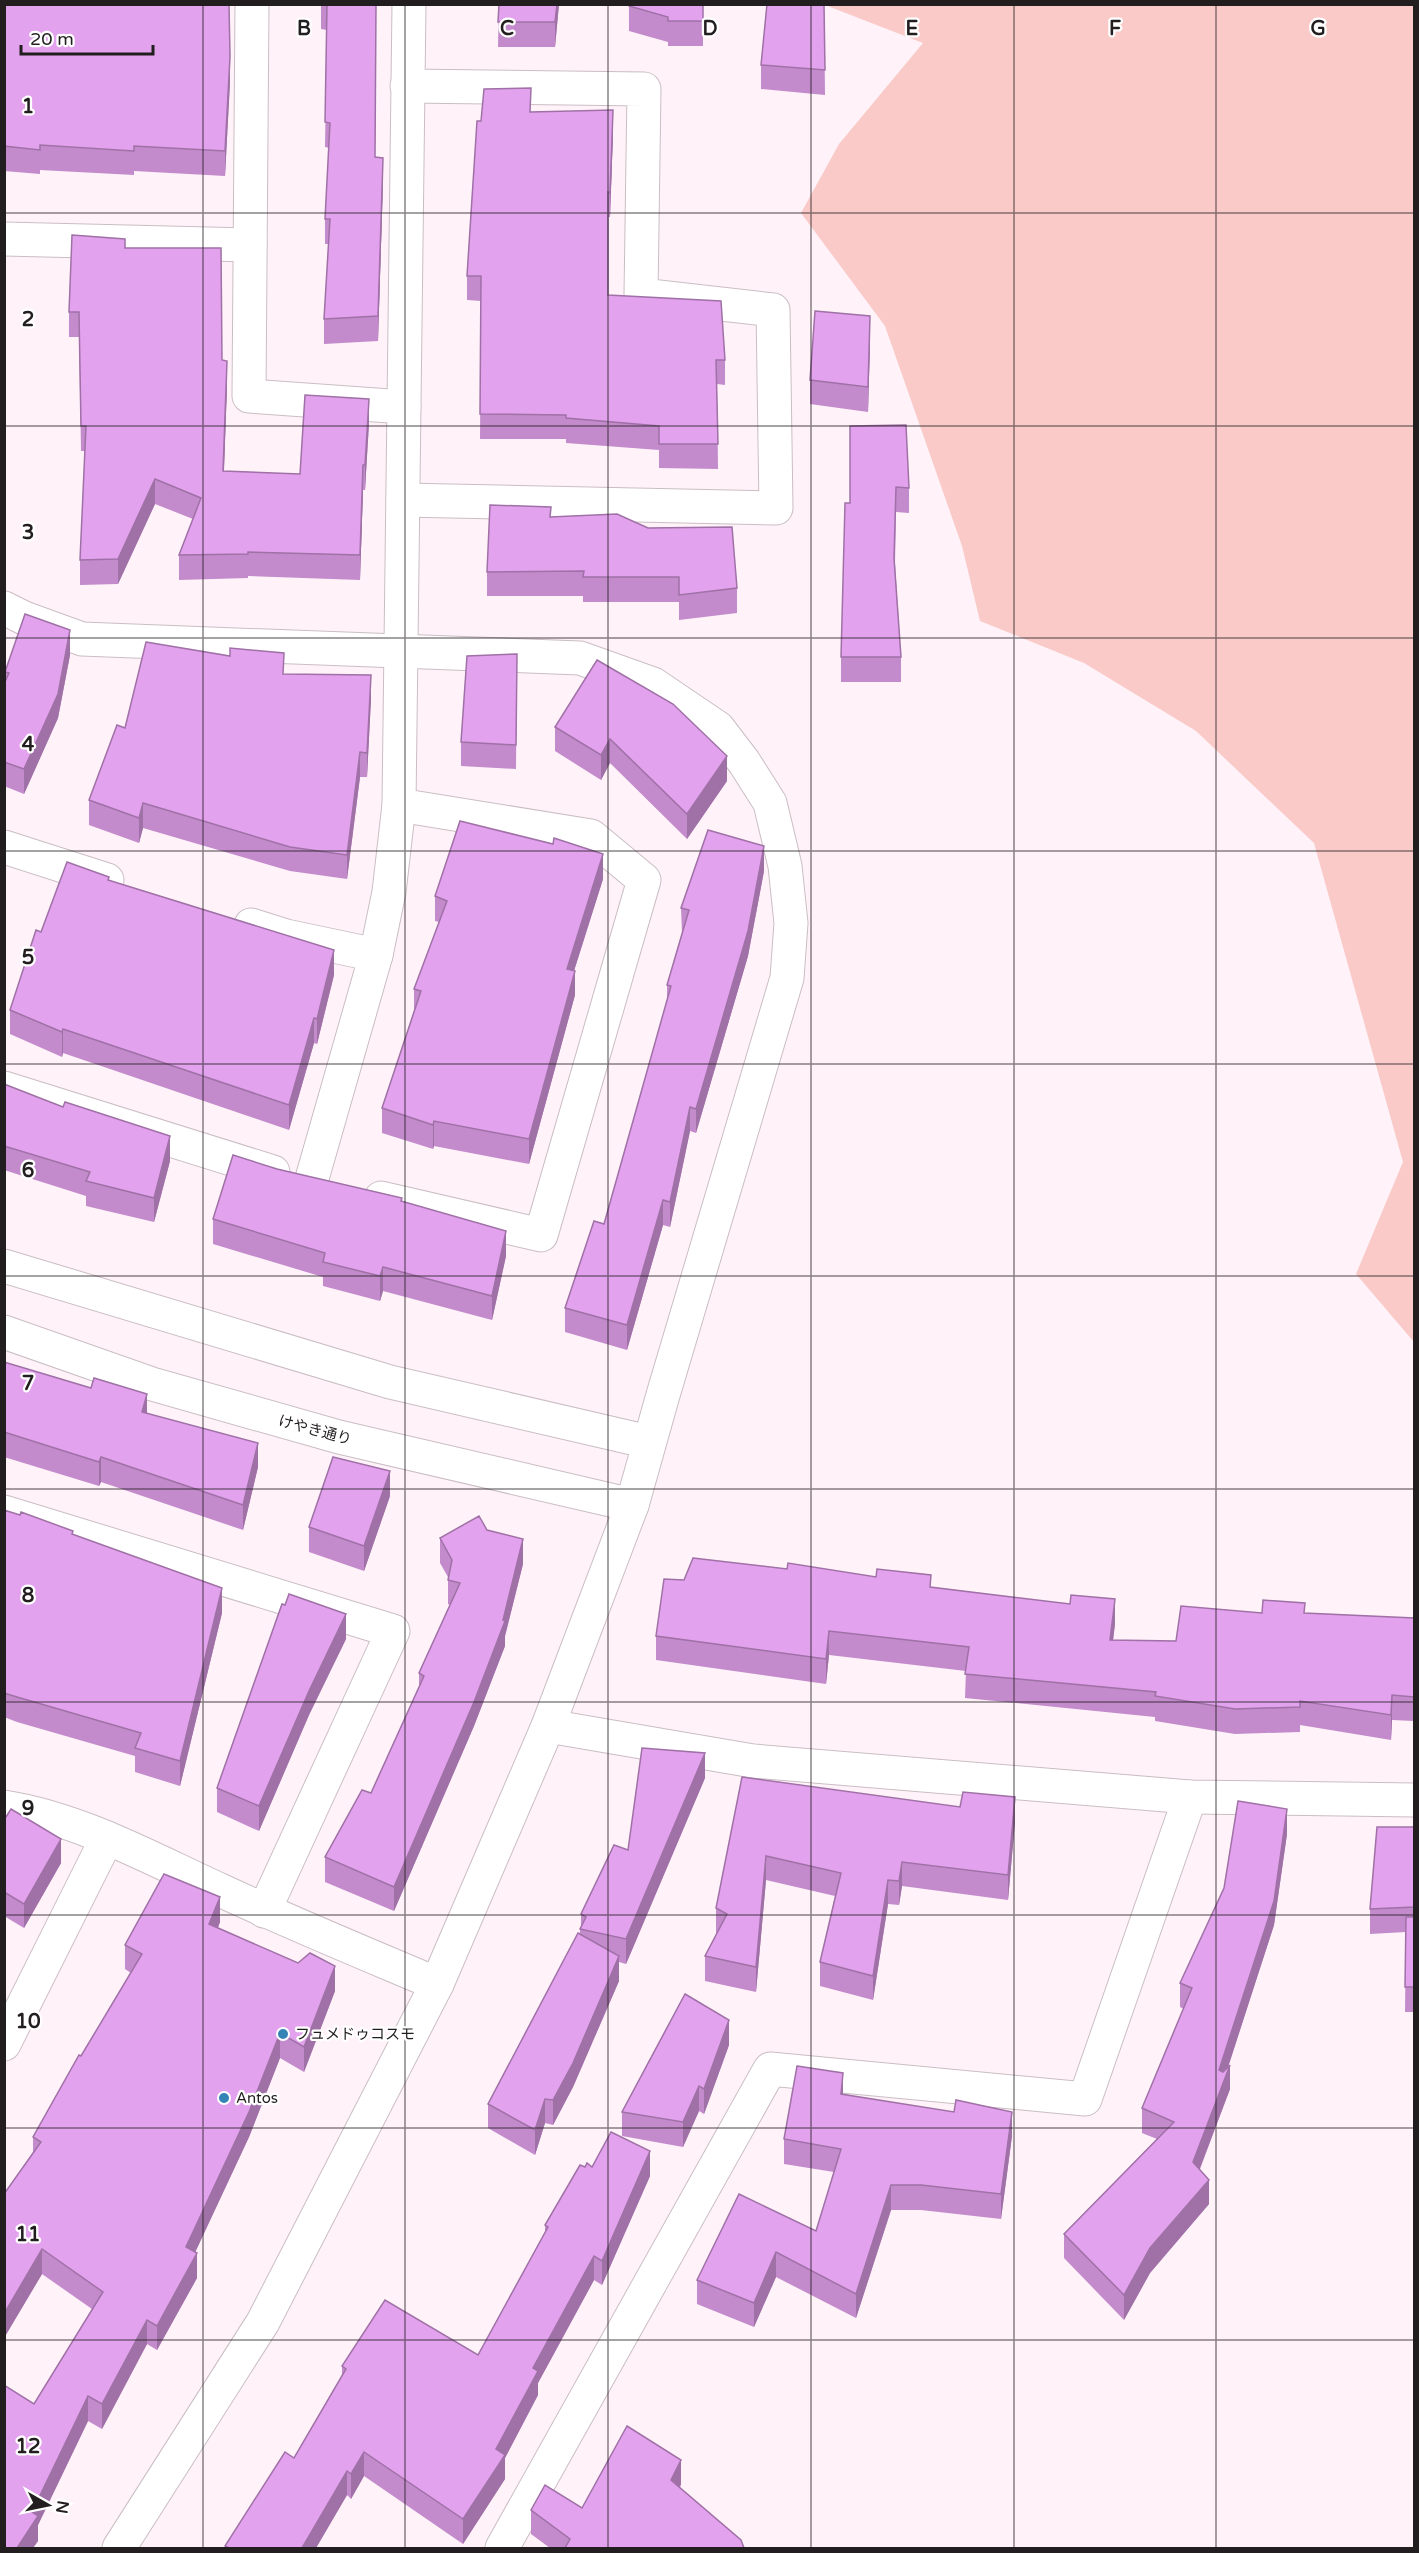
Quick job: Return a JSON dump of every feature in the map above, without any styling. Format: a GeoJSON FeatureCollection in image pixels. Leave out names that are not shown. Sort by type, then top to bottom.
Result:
{"type":"FeatureCollection","features":[{"type":"Feature","properties":{"kind":"street"},"geometry":{"type":"LineString","coordinates":[[252,4],[249,396],[404,407]]}},
{"type":"Feature","properties":{"kind":"street"},"geometry":{"type":"LineString","coordinates":[[311,1182],[376,954],[388,892],[399,805],[409,4]]}},
{"type":"Feature","properties":{"kind":"street"},"geometry":{"type":"LineString","coordinates":[[403,500],[776,508],[773,310],[641,295],[644,89],[408,86]]}},
{"type":"Feature","properties":{"kind":"street"},"geometry":{"type":"LineString","coordinates":[[4,239],[250,245]]}},
{"type":"Feature","properties":{"kind":"street"},"geometry":{"type":"LineString","coordinates":[[4,608],[24,618],[82,639],[401,653],[580,658],[653,684],[718,728],[744,762],[770,803],[785,866],[791,923],[788,978],[632,1505],[548,1726],[437,1984],[263,2322],[119,2548]]}},
{"type":"Feature","properties":{"kind":"street"},"geometry":{"type":"LineString","coordinates":[[4,1088],[281,1175],[541,1235],[644,880],[591,836],[399,805]]}},
{"type":"Feature","properties":{"kind":"street"},"geometry":{"type":"LineString","coordinates":[[4,847],[137,890]]}},
{"type":"Feature","properties":{"kind":"street"},"geometry":{"type":"LineString","coordinates":[[217,915],[285,936],[376,954]]}},
{"type":"Feature","properties":{"kind":"street"},"geometry":{"type":"LineString","coordinates":[[4,1266],[390,1382],[649,1442]]}},
{"type":"Feature","properties":{"kind":"street","name":"けやき通り"},"geometry":{"type":"LineString","coordinates":[[4,1332],[152,1384],[339,1437],[632,1505]]}},
{"type":"Feature","properties":{"kind":"street"},"geometry":{"type":"LineString","coordinates":[[4,1512],[393,1631],[264,1911]]}},
{"type":"Feature","properties":{"kind":"street"},"geometry":{"type":"LineString","coordinates":[[548,1726],[753,1761],[1190,1797],[1414,1800]]}},
{"type":"Feature","properties":{"kind":"street"},"geometry":{"type":"LineString","coordinates":[[502,2548],[770,2069],[1085,2099],[1190,1797]]}},
{"type":"Feature","properties":{"kind":"street"},"geometry":{"type":"LineString","coordinates":[[4,1807],[40,1812],[107,1838],[264,1911],[437,1984]]}},
{"type":"Feature","properties":{"kind":"street"},"geometry":{"type":"LineString","coordinates":[[4,2044],[107,1838]]}},
{"type":"Feature","properties":{"kind":"shaded area"},"geometry":{"type":"Polygon","coordinates":[[[825,5],[1414,5],[1414,1342],[1356,1274],[1403,1162],[1314,843],[1196,731],[1084,663],[980,621],[962,546],[885,326],[801,213],[839,144],[923,43],[825,5]]]}},
{"type":"Feature","properties":{"kind":"building"},"geometry":{"type":"Polygon","coordinates":[[[4,4],[229,4],[230,57],[225,151],[134,146],[134,151],[40,145],[40,150],[4,146],[4,4]]]}},
{"type":"Feature","properties":{"kind":"building"},"geometry":{"type":"Polygon","coordinates":[[[321,4],[376,4],[375,157],[383,158],[378,316],[324,319],[330,219],[325,219],[330,123],[325,122],[327,5],[321,4]]]}},
{"type":"Feature","properties":{"kind":"building"},"geometry":{"type":"Polygon","coordinates":[[[499,4],[557,4],[555,22],[498,22],[499,4]]]}},
{"type":"Feature","properties":{"kind":"building"},"geometry":{"type":"Polygon","coordinates":[[[629,4],[703,4],[703,21],[668,21],[668,17],[629,6],[629,4]]]}},
{"type":"Feature","properties":{"kind":"building"},"geometry":{"type":"Polygon","coordinates":[[[767,4],[824,5],[825,70],[761,65],[767,4]]]}},
{"type":"Feature","properties":{"kind":"building"},"geometry":{"type":"Polygon","coordinates":[[[531,88],[530,112],[613,110],[610,193],[608,192],[608,295],[721,301],[725,360],[716,360],[718,444],[659,444],[659,426],[566,418],[566,415],[480,414],[481,276],[467,276],[477,121],[481,121],[484,89],[531,88]]]}},
{"type":"Feature","properties":{"kind":"building"},"geometry":{"type":"Polygon","coordinates":[[[72,235],[125,239],[125,248],[221,248],[222,360],[227,361],[223,471],[300,474],[305,395],[369,399],[365,465],[363,465],[360,555],[248,552],[248,554],[179,555],[201,498],[155,479],[118,559],[80,560],[86,426],[81,426],[79,312],[69,312],[72,235]]]}},
{"type":"Feature","properties":{"kind":"building"},"geometry":{"type":"Polygon","coordinates":[[[815,311],[870,316],[868,387],[810,380],[815,311]]]}},
{"type":"Feature","properties":{"kind":"building"},"geometry":{"type":"Polygon","coordinates":[[[906,425],[909,488],[896,487],[894,558],[901,657],[841,657],[845,503],[850,503],[850,426],[906,425]]]}},
{"type":"Feature","properties":{"kind":"building"},"geometry":{"type":"Polygon","coordinates":[[[490,505],[551,507],[550,517],[617,514],[648,528],[732,527],[737,588],[679,595],[679,577],[583,577],[584,571],[487,572],[490,505]]]}},
{"type":"Feature","properties":{"kind":"building"},"geometry":{"type":"Polygon","coordinates":[[[25,614],[70,630],[58,694],[24,769],[4,762],[4,684],[9,673],[5,672],[25,614]]]}},
{"type":"Feature","properties":{"kind":"building"},"geometry":{"type":"Polygon","coordinates":[[[146,642],[230,656],[230,648],[284,653],[283,674],[371,675],[367,753],[360,752],[347,855],[290,847],[143,803],[139,818],[89,800],[117,725],[125,728],[146,642]]]}},
{"type":"Feature","properties":{"kind":"building"},"geometry":{"type":"Polygon","coordinates":[[[517,654],[516,745],[461,742],[467,656],[517,654]]]}},
{"type":"Feature","properties":{"kind":"building"},"geometry":{"type":"Polygon","coordinates":[[[597,660],[673,704],[727,756],[687,814],[610,739],[601,755],[555,727],[597,660]]]}},
{"type":"Feature","properties":{"kind":"building"},"geometry":{"type":"Polygon","coordinates":[[[460,821],[553,844],[554,838],[603,854],[567,969],[575,971],[529,1139],[434,1121],[433,1125],[382,1108],[421,991],[414,989],[447,901],[435,896],[460,821]]]}},
{"type":"Feature","properties":{"kind":"building"},"geometry":{"type":"Polygon","coordinates":[[[708,830],[764,846],[748,931],[696,1109],[690,1107],[670,1202],[663,1200],[627,1325],[565,1308],[594,1221],[604,1224],[671,986],[667,985],[689,910],[681,908],[708,830]]]}},
{"type":"Feature","properties":{"kind":"building"},"geometry":{"type":"Polygon","coordinates":[[[67,862],[109,877],[108,880],[334,950],[317,1019],[314,1018],[289,1105],[63,1029],[62,1032],[10,1010],[36,930],[41,932],[67,862]]]}},
{"type":"Feature","properties":{"kind":"building"},"geometry":{"type":"Polygon","coordinates":[[[4,1084],[63,1107],[65,1102],[170,1136],[154,1198],[86,1181],[90,1172],[4,1146],[4,1084]]]}},
{"type":"Feature","properties":{"kind":"building"},"geometry":{"type":"Polygon","coordinates":[[[233,1155],[277,1169],[402,1198],[401,1201],[506,1231],[492,1296],[383,1267],[380,1276],[323,1262],[325,1253],[213,1219],[233,1155]]]}},
{"type":"Feature","properties":{"kind":"building"},"geometry":{"type":"Polygon","coordinates":[[[4,1362],[91,1388],[94,1378],[147,1394],[142,1412],[258,1443],[243,1505],[101,1457],[99,1462],[4,1432],[4,1362]]]}},
{"type":"Feature","properties":{"kind":"building"},"geometry":{"type":"Polygon","coordinates":[[[333,1457],[390,1471],[364,1546],[309,1527],[333,1457]]]}},
{"type":"Feature","properties":{"kind":"building"},"geometry":{"type":"Polygon","coordinates":[[[4,1510],[20,1515],[21,1512],[73,1531],[72,1534],[222,1588],[180,1761],[135,1748],[141,1733],[4,1693],[4,1510]]]}},
{"type":"Feature","properties":{"kind":"building"},"geometry":{"type":"Polygon","coordinates":[[[479,1516],[487,1530],[523,1539],[503,1620],[505,1621],[474,1702],[394,1887],[325,1857],[362,1790],[371,1793],[424,1676],[419,1673],[460,1583],[448,1580],[452,1560],[440,1538],[479,1516]]]}},
{"type":"Feature","properties":{"kind":"building"},"geometry":{"type":"Polygon","coordinates":[[[693,1558],[787,1569],[788,1563],[876,1577],[877,1569],[931,1575],[930,1587],[1070,1604],[1071,1595],[1115,1599],[1110,1640],[1176,1641],[1181,1606],[1262,1613],[1263,1600],[1305,1603],[1304,1613],[1414,1618],[1414,1697],[1392,1695],[1391,1715],[1300,1701],[1300,1707],[1235,1709],[1155,1696],[1156,1692],[965,1674],[969,1647],[829,1631],[826,1659],[656,1636],[664,1579],[684,1580],[693,1558]]]}},
{"type":"Feature","properties":{"kind":"building"},"geometry":{"type":"Polygon","coordinates":[[[289,1594],[346,1614],[309,1691],[259,1806],[217,1788],[282,1604],[285,1605],[289,1594]]]}},
{"type":"Feature","properties":{"kind":"building"},"geometry":{"type":"Polygon","coordinates":[[[642,1748],[705,1753],[626,1939],[580,1929],[586,1917],[581,1914],[614,1845],[628,1850],[642,1748]]]}},
{"type":"Feature","properties":{"kind":"building"},"geometry":{"type":"Polygon","coordinates":[[[742,1777],[960,1807],[963,1792],[1015,1797],[1008,1875],[902,1862],[899,1881],[888,1880],[873,1976],[820,1962],[841,1873],[766,1856],[756,1967],[705,1956],[727,1914],[716,1908],[742,1777]]]}},
{"type":"Feature","properties":{"kind":"building"},"geometry":{"type":"Polygon","coordinates":[[[1238,1801],[1287,1809],[1274,1901],[1219,2070],[1223,2072],[1230,2065],[1193,2162],[1209,2180],[1150,2248],[1124,2295],[1064,2234],[1174,2122],[1142,2108],[1192,1988],[1180,1983],[1224,1888],[1238,1801]]]}},
{"type":"Feature","properties":{"kind":"building"},"geometry":{"type":"Polygon","coordinates":[[[11,1809],[61,1839],[24,1904],[4,1892],[4,1820],[11,1809]]]}},
{"type":"Feature","properties":{"kind":"building"},"geometry":{"type":"Polygon","coordinates":[[[1377,1827],[1414,1827],[1414,1907],[1370,1909],[1377,1827]]]}},
{"type":"Feature","properties":{"kind":"building"},"geometry":{"type":"Polygon","coordinates":[[[164,1874],[220,1897],[209,1924],[298,1963],[310,1953],[335,1966],[304,2047],[280,2033],[249,2112],[186,2247],[197,2253],[157,2326],[147,2320],[102,2404],[88,2396],[32,2512],[38,2516],[17,2548],[4,2548],[4,2385],[34,2404],[103,2292],[42,2249],[4,2314],[4,2194],[41,2142],[33,2137],[79,2055],[81,2056],[142,1954],[125,1945],[164,1874]]]}},
{"type":"Feature","properties":{"kind":"building"},"geometry":{"type":"Polygon","coordinates":[[[1406,1917],[1414,1917],[1414,1987],[1405,1987],[1406,1917]]]}},
{"type":"Feature","properties":{"kind":"building"},"geometry":{"type":"Polygon","coordinates":[[[578,1933],[619,1956],[573,2063],[553,2100],[545,2099],[535,2130],[488,2104],[578,1933]]]}},
{"type":"Feature","properties":{"kind":"building"},"geometry":{"type":"Polygon","coordinates":[[[685,1994],[729,2020],[704,2089],[699,2086],[683,2122],[622,2112],[685,1994]]]}},
{"type":"Feature","properties":{"kind":"building"},"geometry":{"type":"Polygon","coordinates":[[[797,2066],[843,2073],[841,2094],[954,2112],[956,2100],[1012,2112],[1001,2194],[921,2185],[891,2185],[856,2294],[776,2252],[754,2303],[697,2280],[739,2194],[816,2231],[841,2149],[784,2139],[797,2066]]]}},
{"type":"Feature","properties":{"kind":"building"},"geometry":{"type":"Polygon","coordinates":[[[611,2132],[650,2151],[602,2261],[594,2256],[533,2368],[538,2371],[496,2449],[505,2455],[463,2519],[364,2452],[351,2474],[347,2471],[302,2548],[229,2548],[225,2546],[285,2452],[294,2458],[346,2369],[342,2366],[385,2300],[478,2355],[548,2227],[545,2225],[580,2165],[585,2167],[587,2163],[592,2167],[611,2132]]]}},
{"type":"Feature","properties":{"kind":"building"},"geometry":{"type":"Polygon","coordinates":[[[627,2426],[681,2460],[671,2480],[741,2540],[744,2548],[565,2548],[570,2539],[531,2510],[545,2485],[582,2508],[627,2426]]]}},
{"type":"Feature","properties":{"kind":"place","name":"フュメドゥコスモ"},"geometry":{"type":"Point","coordinates":[283,2034]}},
{"type":"Feature","properties":{"kind":"place","name":"Antos"},"geometry":{"type":"Point","coordinates":[224,2098]}}]}
